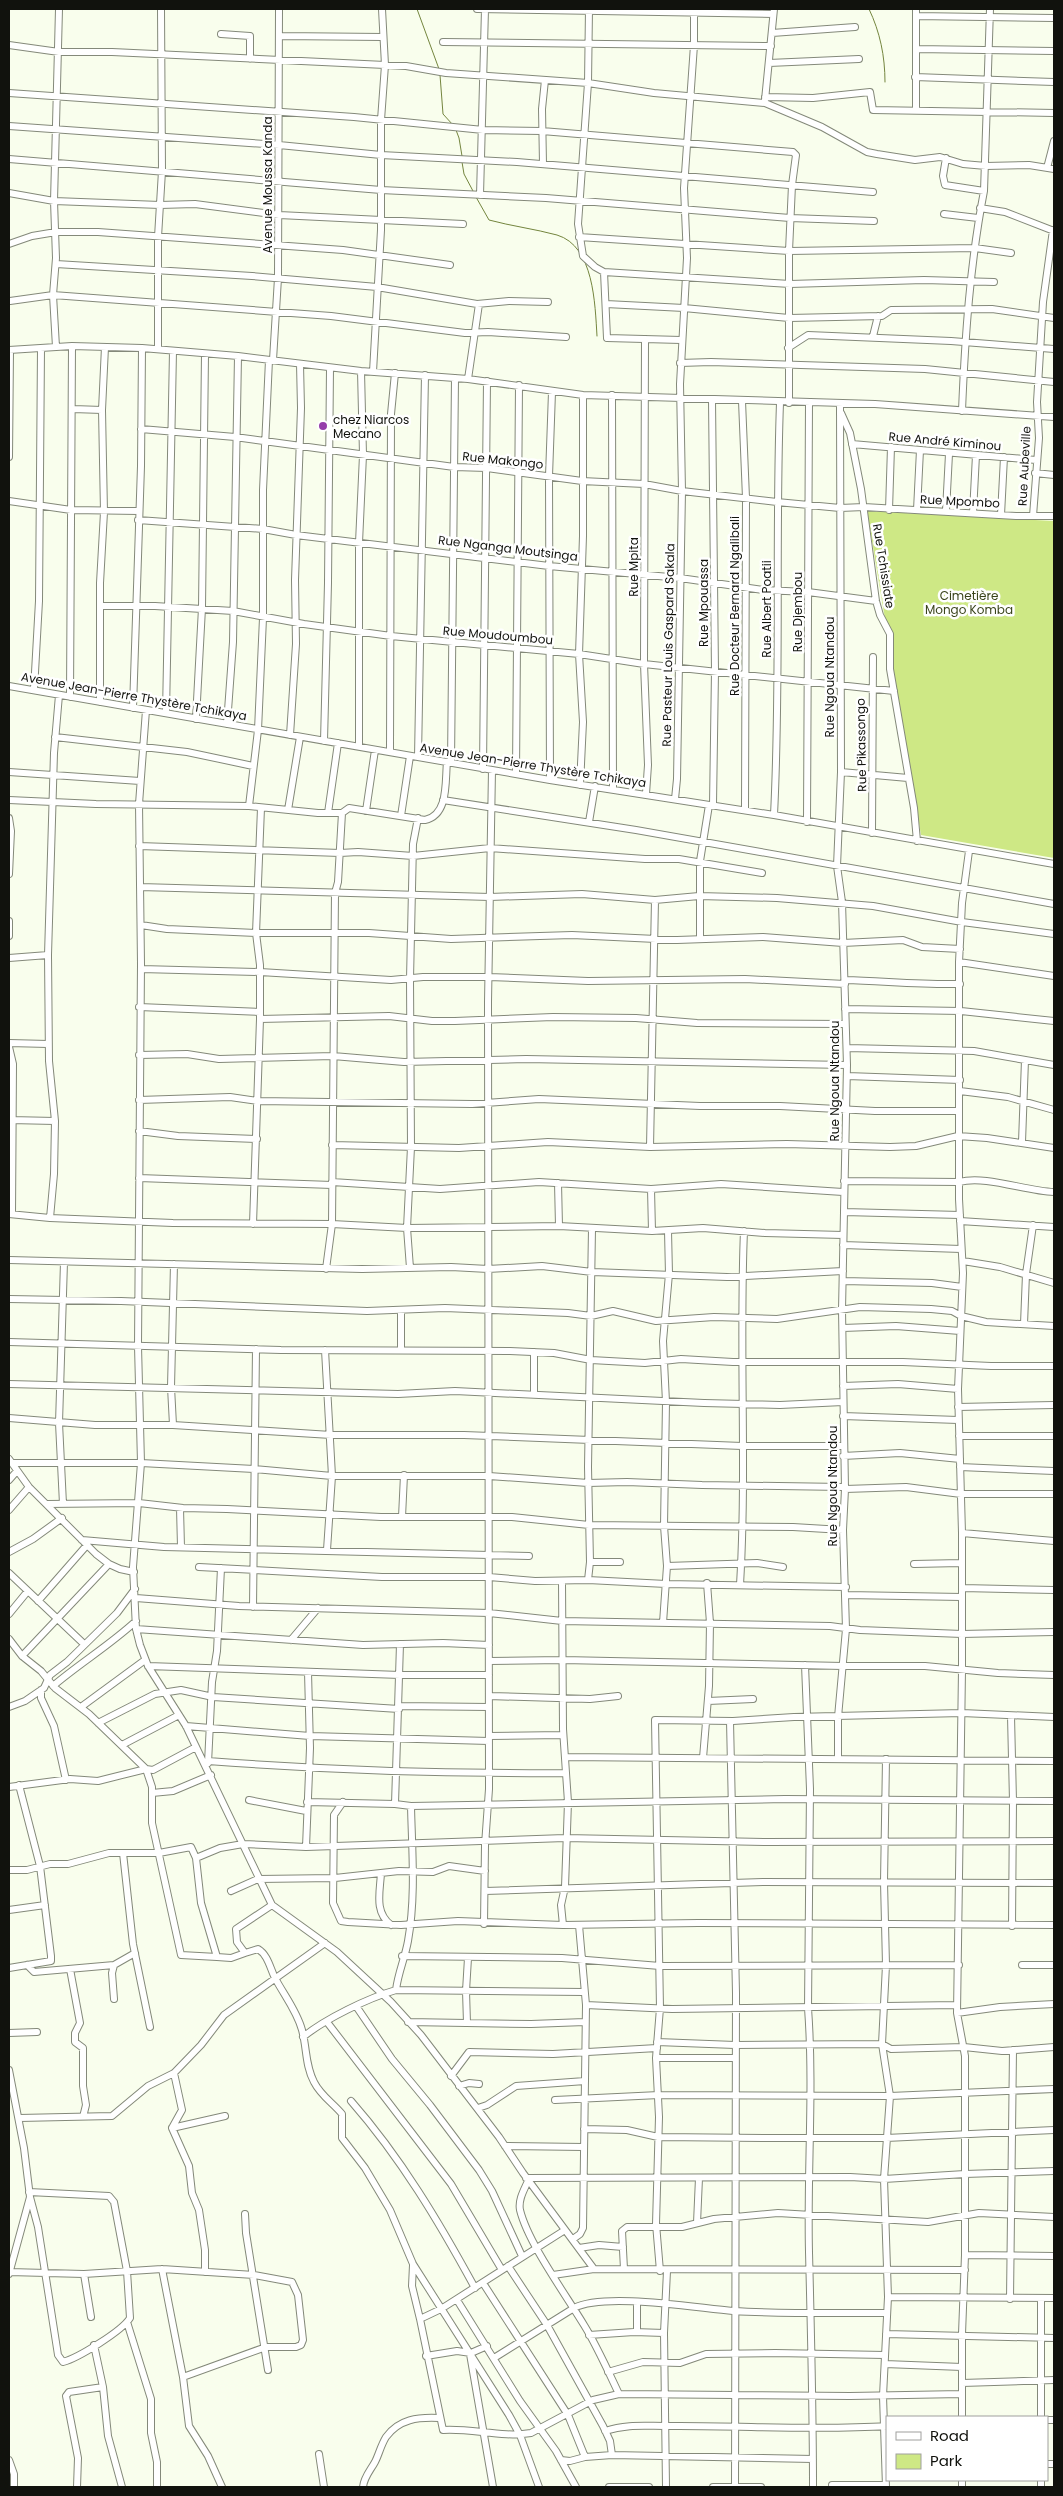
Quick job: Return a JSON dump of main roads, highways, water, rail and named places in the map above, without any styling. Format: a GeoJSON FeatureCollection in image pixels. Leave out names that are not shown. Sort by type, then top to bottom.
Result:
{"type":"FeatureCollection","features":[{"type":"Feature","properties":{"kind":"waterway"},"geometry":{"type":"LineString","coordinates":[[417,9],[439,69]]}},
{"type":"Feature","properties":{"kind":"waterway"},"geometry":{"type":"LineString","coordinates":[[869,9],[881,44],[885,82]]}},
{"type":"Feature","properties":{"kind":"waterway"},"geometry":{"type":"LineString","coordinates":[[440,75],[443,114],[453,125]]}},
{"type":"Feature","properties":{"kind":"waterway"},"geometry":{"type":"LineString","coordinates":[[456,130],[462,156]]}},
{"type":"Feature","properties":{"kind":"waterway"},"geometry":{"type":"LineString","coordinates":[[462,162],[464,174],[473,191]]}},
{"type":"Feature","properties":{"kind":"waterway"},"geometry":{"type":"LineString","coordinates":[[476,197],[489,220],[557,235],[569,241],[579,251],[590,278],[597,336]]}},
{"type":"Feature","properties":{"kind":"place","name":"chez Niarcos Mecano"},"geometry":{"type":"Point","coordinates":[323,426]}},
{"type":"Feature","properties":{"kind":"park label","name":"Cimetière Mongo Komba"},"geometry":{"type":"Point","coordinates":[969,602]}}]}
